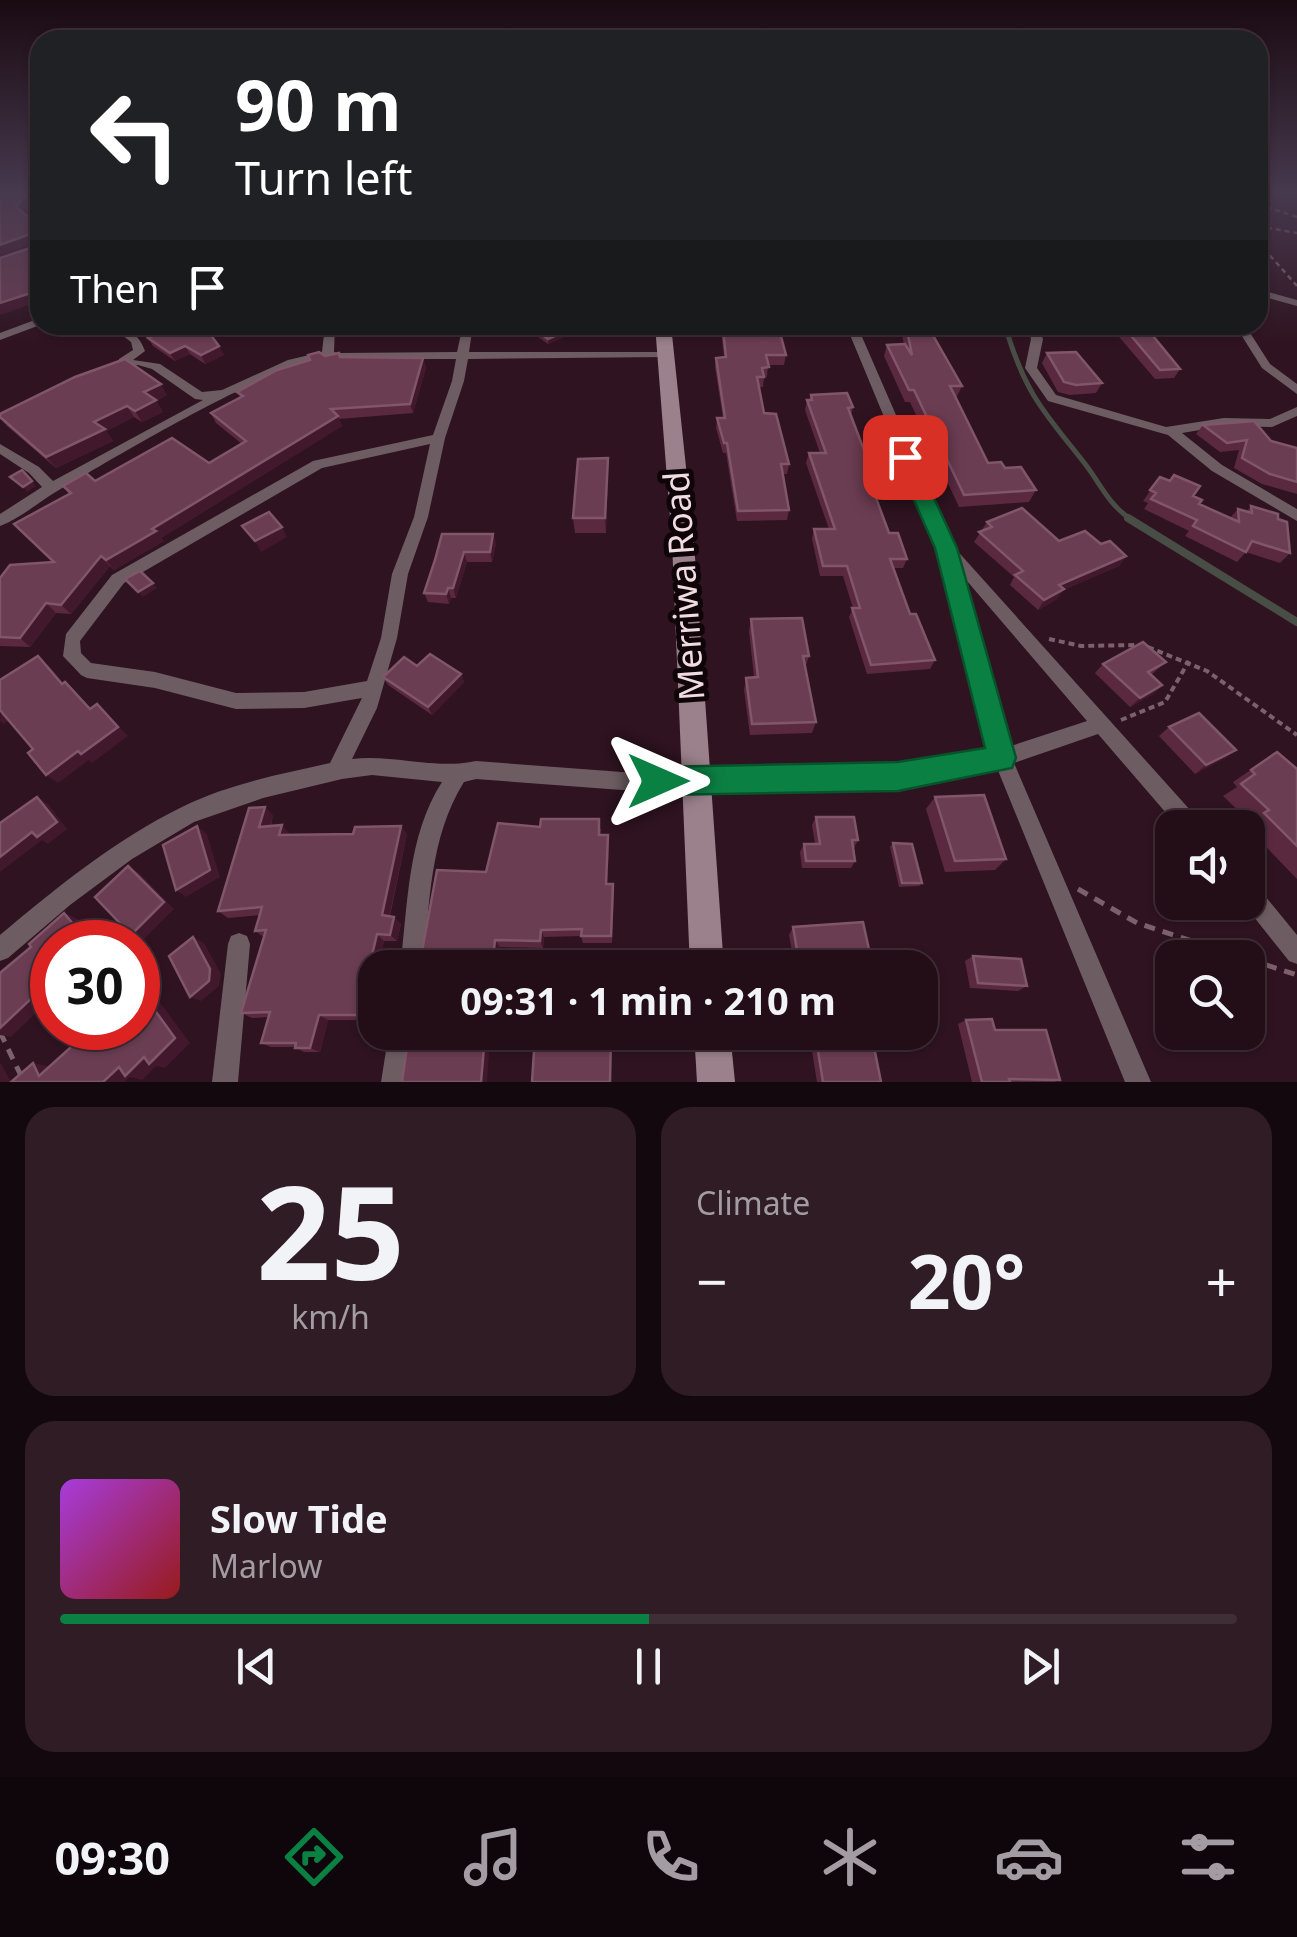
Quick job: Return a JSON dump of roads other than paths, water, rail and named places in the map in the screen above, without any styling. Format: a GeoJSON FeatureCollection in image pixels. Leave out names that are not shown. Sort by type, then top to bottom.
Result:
{"type":"FeatureCollection","features":[{"type":"Feature","properties":{"kind":"street"},"geometry":{"type":"LineString","coordinates":[[1268,295],[1297,303]]}},
{"type":"Feature","properties":{"kind":"street"},"geometry":{"type":"LineString","coordinates":[[0,337],[30,325]]}},
{"type":"Feature","properties":{"kind":"street"},"geometry":{"type":"LineString","coordinates":[[128,335],[136,341],[139,351],[109,368],[149,364],[166,370],[199,396],[225,393]]}},
{"type":"Feature","properties":{"kind":"street"},"geometry":{"type":"LineString","coordinates":[[328,354],[329,335]]}},
{"type":"Feature","properties":{"kind":"street"},"geometry":{"type":"LineString","coordinates":[[336,772],[374,688],[389,638],[400,574],[422,517],[438,438],[466,335]]}},
{"type":"Feature","properties":{"kind":"street"},"geometry":{"type":"LineString","coordinates":[[0,522],[52,488],[225,393],[292,362],[328,354],[463,355],[698,335]]}},
{"type":"Feature","properties":{"kind":"street"},"geometry":{"type":"LineString","coordinates":[[856,335],[946,548],[1002,758],[1138,1082]]}},
{"type":"Feature","properties":{"kind":"street"},"geometry":{"type":"LineString","coordinates":[[1036,335],[1032,368],[1052,398],[1170,430],[1224,422],[1272,423],[1297,411]]}},
{"type":"Feature","properties":{"kind":"street"},"geometry":{"type":"LineString","coordinates":[[1246,335],[1266,366],[1297,390]]}},
{"type":"Feature","properties":{"kind":"street","name":"Merriwa Road"},"geometry":{"type":"LineString","coordinates":[[664,337],[683,543],[707,950]]}},
{"type":"Feature","properties":{"kind":"street"},"geometry":{"type":"LineString","coordinates":[[1170,430],[1217,468],[1297,516]]}},
{"type":"Feature","properties":{"kind":"street"},"geometry":{"type":"LineString","coordinates":[[374,688],[304,700],[236,701],[155,680],[87,670],[72,656],[72,639],[118,579],[171,552],[288,478],[318,464],[438,438]]}},
{"type":"Feature","properties":{"kind":"street"},"geometry":{"type":"LineString","coordinates":[[0,448],[34,470],[52,488]]}},
{"type":"Feature","properties":{"kind":"street"},"geometry":{"type":"LineString","coordinates":[[946,548],[1020,627],[1177,810]]}},
{"type":"Feature","properties":{"kind":"street"},"geometry":{"type":"LineString","coordinates":[[0,950],[109,863],[190,814],[263,788],[336,772],[372,766],[622,781],[898,776],[1002,758],[1103,725]]}},
{"type":"Feature","properties":{"kind":"street"},"geometry":{"type":"LineString","coordinates":[[413,950],[429,831],[438,804],[458,774]]}},
{"type":"Feature","properties":{"kind":"street"},"geometry":{"type":"LineString","coordinates":[[1265,914],[1297,953]]}},
{"type":"Feature","properties":{"kind":"street"},"geometry":{"type":"LineString","coordinates":[[225,1082],[239,944]]}},
{"type":"Feature","properties":{"kind":"street"},"geometry":{"type":"LineString","coordinates":[[394,1082],[398,1050]]}},
{"type":"Feature","properties":{"kind":"street"},"geometry":{"type":"LineString","coordinates":[[713,1050],[716,1082]]}},
{"type":"Feature","properties":{"kind":"waterway"},"geometry":{"type":"LineString","coordinates":[[1008,335],[1037,401],[1110,500],[1132,520]]}},
{"type":"Feature","properties":{"kind":"waterway"},"geometry":{"type":"LineString","coordinates":[[1128,518],[1297,622]]}}]}
